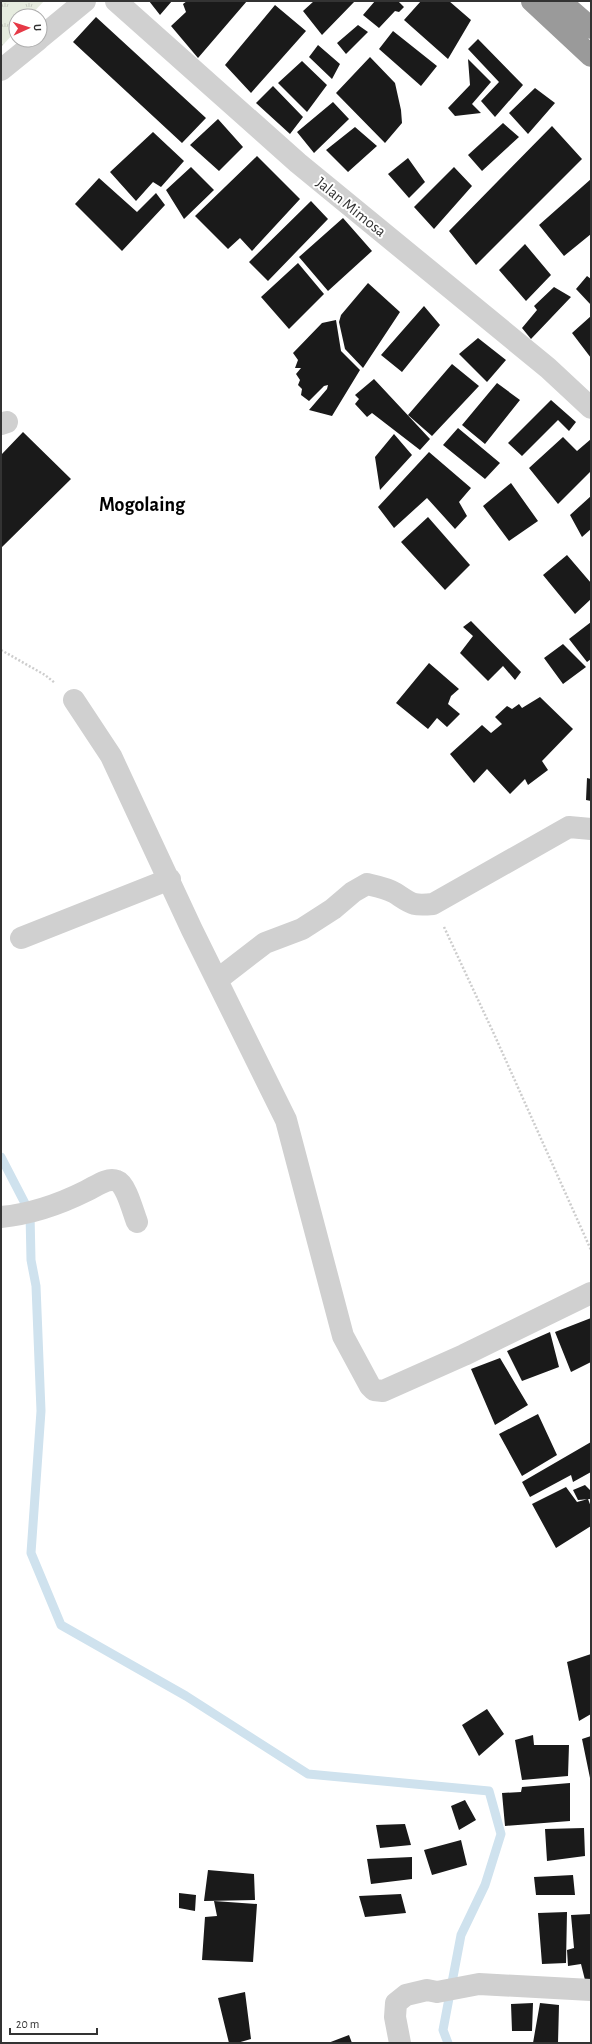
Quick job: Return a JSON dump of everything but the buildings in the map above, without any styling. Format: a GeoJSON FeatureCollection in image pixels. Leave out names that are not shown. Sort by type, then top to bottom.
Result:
{"type":"FeatureCollection","features":[{"type":"Feature","properties":{"kind":"highway"},"geometry":{"type":"LineString","coordinates":[[532,1],[591,56]]}},
{"type":"Feature","properties":{"kind":"highway"},"geometry":{"type":"LineString","coordinates":[[560,1],[591,28]]}},
{"type":"Feature","properties":{"kind":"street"},"geometry":{"type":"LineString","coordinates":[[48,32],[85,1]]}},
{"type":"Feature","properties":{"kind":"street","name":"Jalan Mimosa"},"geometry":{"type":"LineString","coordinates":[[116,1],[298,163],[548,368],[591,408]]}},
{"type":"Feature","properties":{"kind":"street"},"geometry":{"type":"LineString","coordinates":[[1,70],[28,48]]}},
{"type":"Feature","properties":{"kind":"street"},"geometry":{"type":"LineString","coordinates":[[74,700],[111,756],[217,980],[286,1120],[343,1336],[364,1378],[374,1390],[383,1391],[464,1355],[591,1293]]}},
{"type":"Feature","properties":{"kind":"street"},"geometry":{"type":"LineString","coordinates":[[217,980],[265,943],[302,929],[333,909],[353,892],[368,884],[394,893],[402,900],[418,905],[433,904],[569,827],[591,829]]}},
{"type":"Feature","properties":{"kind":"street"},"geometry":{"type":"LineString","coordinates":[[21,938],[170,879]]}},
{"type":"Feature","properties":{"kind":"street"},"geometry":{"type":"LineString","coordinates":[[10,1216],[47,1208],[106,1181],[117,1181],[124,1185],[136,1222]]}},
{"type":"Feature","properties":{"kind":"street"},"geometry":{"type":"LineString","coordinates":[[400,2043],[395,2018],[396,2003],[406,1995],[427,1990],[437,1992],[479,1984],[591,1990]]}},
{"type":"Feature","properties":{"kind":"path"},"geometry":{"type":"LineString","coordinates":[[1,650],[45,675],[74,700]]}},
{"type":"Feature","properties":{"kind":"path"},"geometry":{"type":"LineString","coordinates":[[433,904],[494,1034],[591,1250]]}},
{"type":"Feature","properties":{"kind":"green space"},"geometry":{"type":"Polygon","coordinates":[[[1,1],[44,1],[37,8],[8,8],[8,40],[1,47],[1,1]]]}},
{"type":"Feature","properties":{"kind":"waterway"},"geometry":{"type":"LineString","coordinates":[[1,1157],[30,1213],[31,1260],[36,1286],[41,1411],[31,1553],[61,1625],[186,1696],[308,1774],[489,1791],[501,1834],[485,1885],[461,1935],[443,2030],[448,2043]]}},
{"type":"Feature","properties":{"kind":"district","name":"Mogolaing"},"geometry":{"type":"Point","coordinates":[142,505]}}]}
